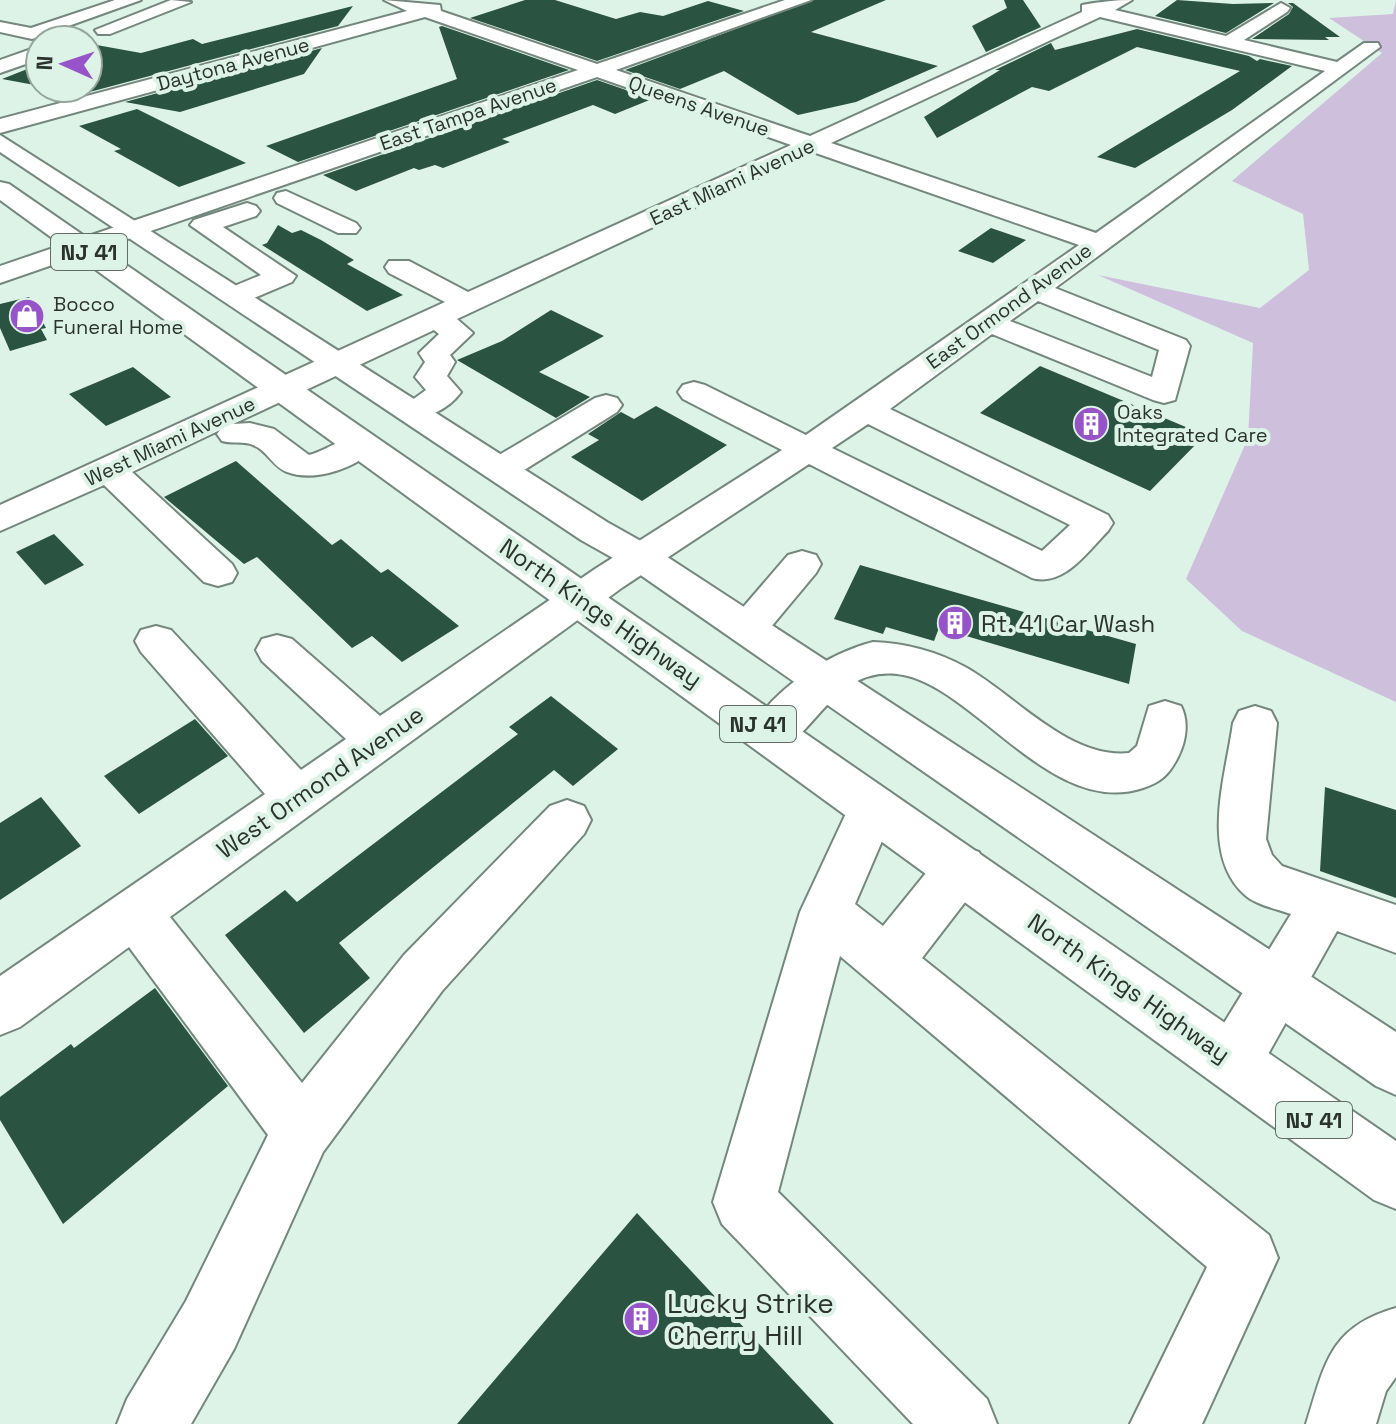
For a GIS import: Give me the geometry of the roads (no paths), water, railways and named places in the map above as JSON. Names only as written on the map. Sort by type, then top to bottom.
[{"type":"street","points":[[78,24],[132,0]]},
{"type":"street","name":"Queens Avenue","points":[[393,0],[1096,242]]},
{"type":"street","name":"Daytona Avenue","points":[[0,126],[466,0]]},
{"type":"street","name":"East Tampa Avenue","points":[[0,275],[802,0]]},
{"type":"street","name":"East Miami Avenue","points":[[340,362],[1123,0]]},
{"type":"street","points":[[104,30],[182,2]]},
{"type":"street","points":[[1063,3],[1341,69]]},
{"type":"street","points":[[1229,42],[1281,8]]},
{"type":"street","points":[[0,27],[24,38]]},
{"type":"street","points":[[0,53],[24,44]]},
{"type":"street","name":"East Ormond Avenue","points":[[642,558],[866,410],[1371,47]]},
{"type":"street","points":[[0,67],[24,51]]},
{"type":"street","name":"NJ 41","points":[[0,142],[642,558],[1396,1066]]},
{"type":"street","points":[[262,185],[347,228]]},
{"type":"street","name":"North Kings Highway","points":[[1,190],[1396,1178]]},
{"type":"street","points":[[237,295],[282,276],[203,225],[286,198]]},
{"type":"street","points":[[399,267],[468,303]]},
{"type":"street","points":[[987,322],[1164,393],[1175,346],[1033,289]]},
{"type":"street","points":[[413,411],[445,392],[431,377],[440,362],[434,353],[458,333],[435,318]]},
{"type":"street","name":"West Miami Avenue","points":[[0,519],[118,479],[161,479],[229,442],[224,427],[283,389],[340,362]]},
{"type":"street","points":[[694,392],[1046,569],[1095,523],[866,410]]},
{"type":"street","points":[[501,469],[606,405]]},
{"type":"street","points":[[224,427],[255,431],[267,436],[297,465],[307,467],[319,465],[361,444]]},
{"type":"street","points":[[118,479],[218,573]]},
{"type":"street","name":"West Ormond Avenue","points":[[0,1008],[642,558]]},
{"type":"street","points":[[747,629],[802,564]]},
{"type":"street","points":[[156,641],[297,798]]},
{"type":"street","points":[[277,650],[378,741]]},
{"type":"street","points":[[771,733],[826,682],[852,665],[873,658],[906,660],[960,685],[1069,760],[1130,774],[1149,766],[1160,750],[1165,718]]},
{"type":"street","points":[[1255,723],[1242,839],[1244,854],[1265,882],[1396,929]]},
{"type":"street","points":[[873,806],[826,912],[744,1202],[962,1424]]},
{"type":"street","points":[[152,1424],[210,1325],[302,1131],[423,973],[567,820]]},
{"type":"street","points":[[887,962],[961,868]]},
{"type":"street","points":[[1233,1061],[1325,904]]},
{"type":"street","points":[[826,912],[1246,1258],[1165,1424]]},
{"type":"street","points":[[135,913],[302,1131]]},
{"type":"street","points":[[1341,1424],[1360,1367],[1372,1351],[1396,1342]]},
{"type":"place","name":"Bocco Funeral Home","points":[[27,316]]},
{"type":"place","name":"Oaks Integrated Care","points":[[1091,424]]},
{"type":"place","name":"Rt. 41 Car Wash","points":[[955,623]]},
{"type":"place","name":"Lucky Strike Cherry Hill","points":[[641,1319]]}]
